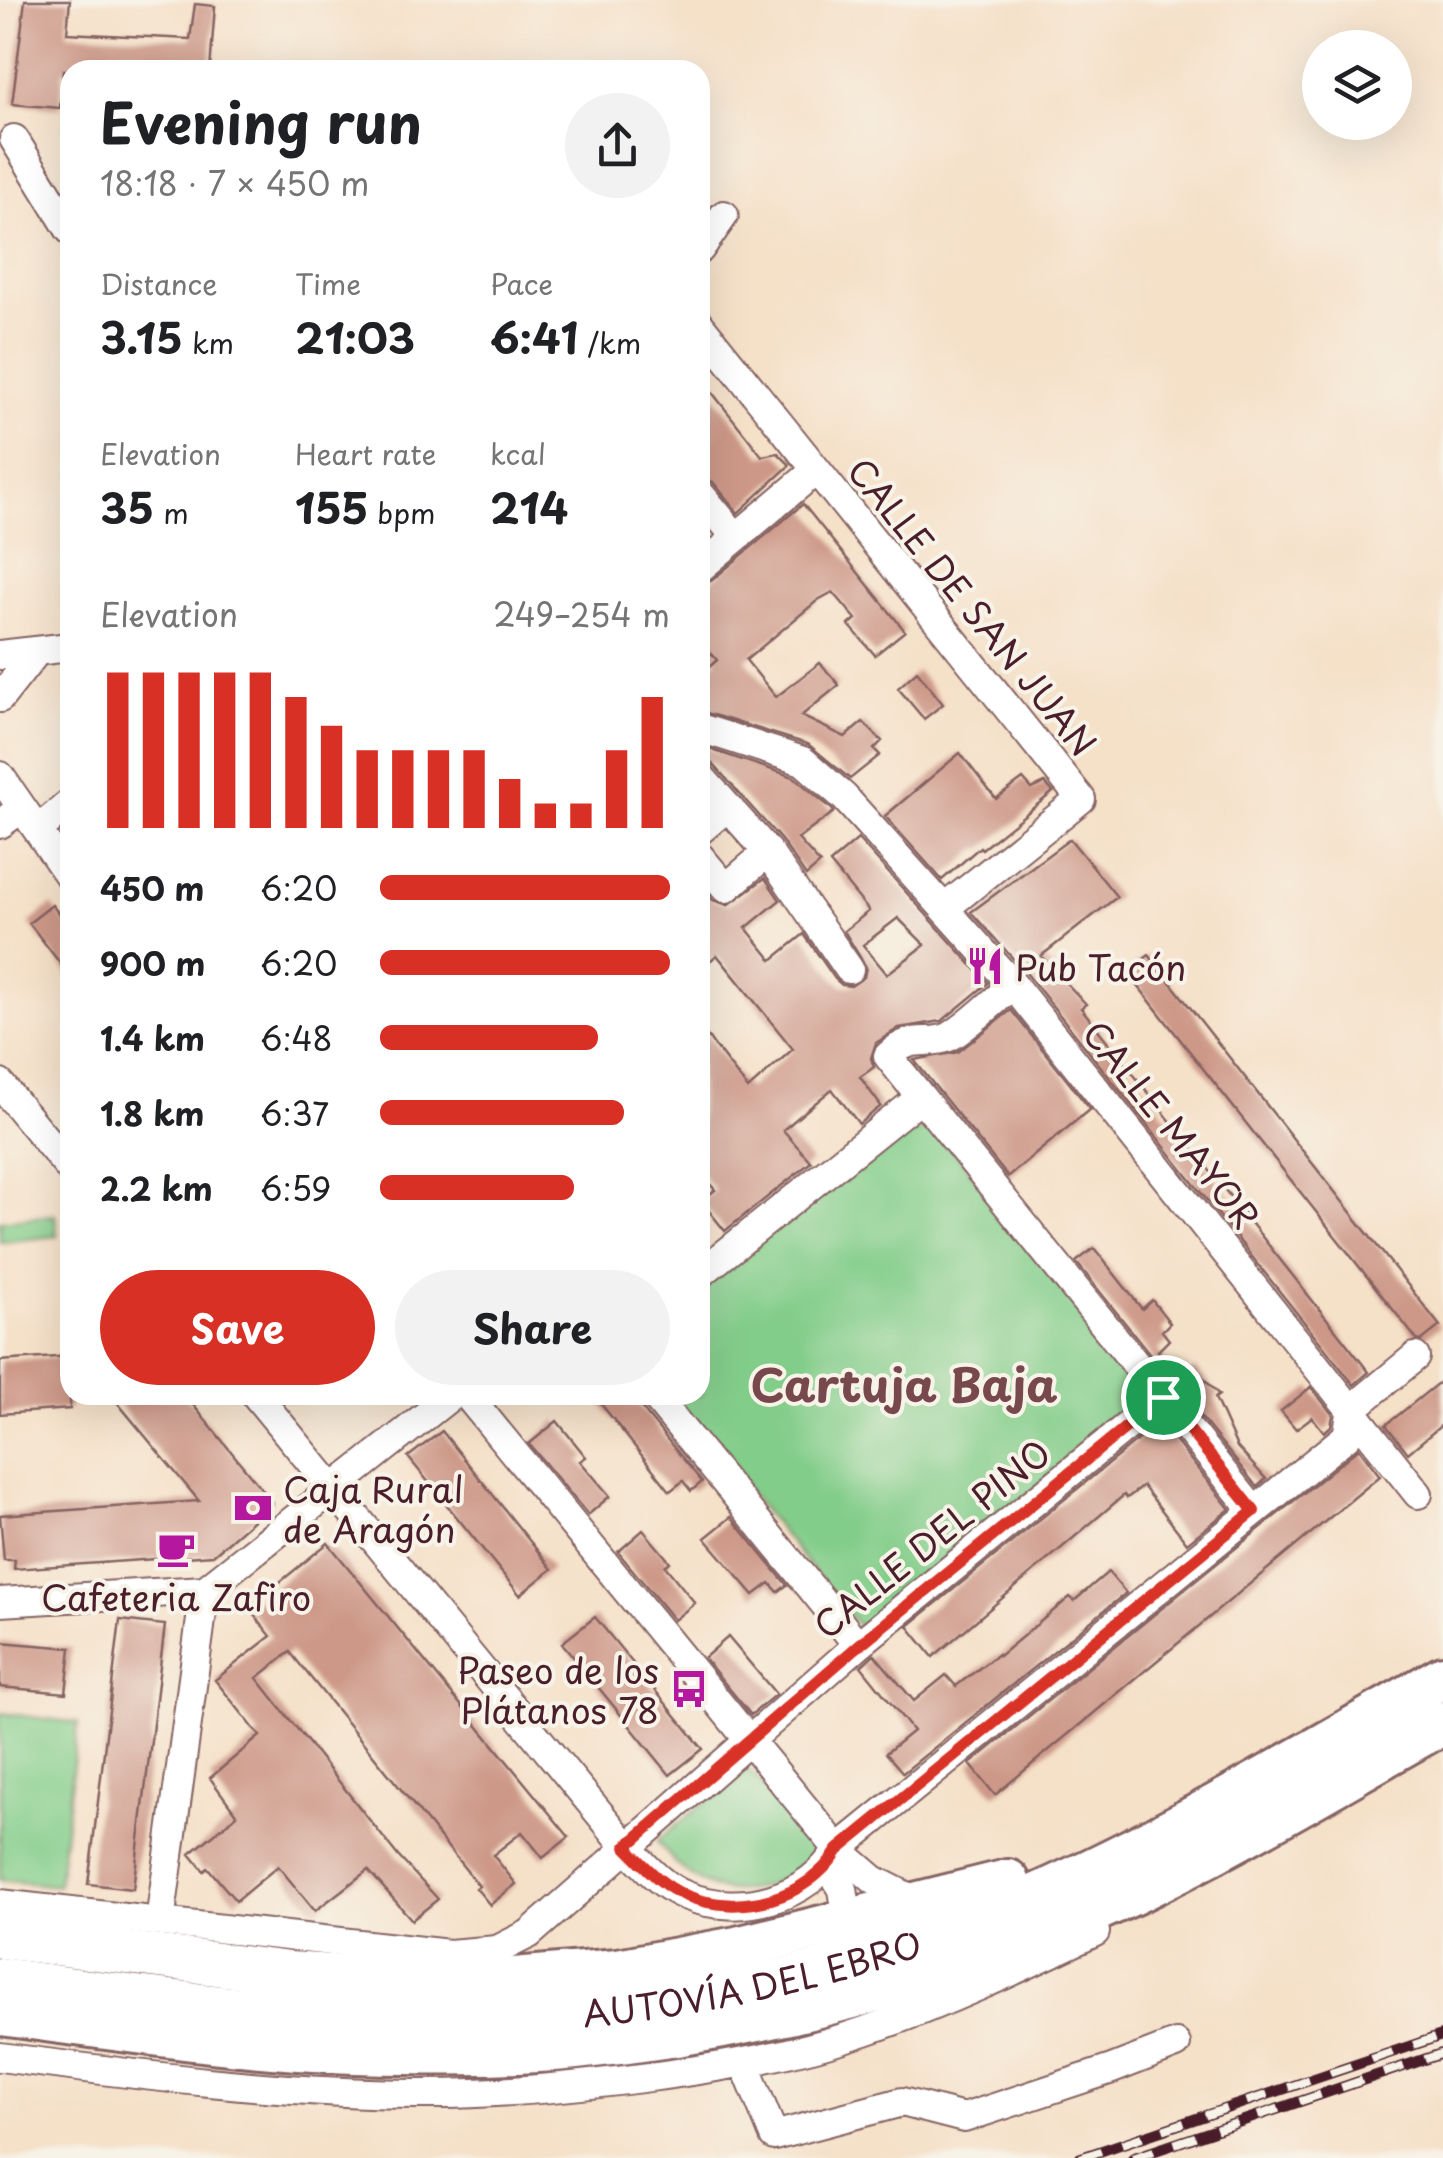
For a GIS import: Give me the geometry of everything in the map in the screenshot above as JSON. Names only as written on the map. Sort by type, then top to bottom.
[{"type":"highway","name":"AUTOVÍA DEL EBRO","points":[[0,1978],[205,2005],[406,2020],[504,2019],[604,2011],[682,1999],[839,1966],[1013,1906],[1106,1861],[1443,1677]]},
{"type":"highway","name":"AUTOVÍA DEL EBRO","points":[[0,2014],[247,2045],[354,2052],[574,2048],[735,2024],[923,1978],[1090,1912],[1242,1836],[1443,1723]]},
{"type":"highway","points":[[0,1937],[387,1980],[503,1980],[618,1970],[737,1948],[980,1890],[1030,1873],[1168,1811],[1290,1763]]},
{"type":"street","points":[[14,139],[60,214]]},
{"type":"street","points":[[710,235],[724,215]]},
{"type":"street","name":"CALLE DE SAN JUAN","points":[[710,338],[1080,799],[946,907]]},
{"type":"street","points":[[710,559],[815,471]]},
{"type":"street","points":[[710,506],[736,537]]},
{"type":"street","points":[[0,655],[60,649]]},
{"type":"street","points":[[5,689],[37,651]]},
{"type":"street","name":"CALLE MAYOR","points":[[710,731],[803,761],[844,797],[1013,985],[1418,1494]]},
{"type":"street","points":[[0,776],[20,821],[60,865]]},
{"type":"street","points":[[710,788],[768,852],[849,969]]},
{"type":"street","points":[[20,821],[60,807]]},
{"type":"street","points":[[710,822],[727,808]]},
{"type":"street","points":[[710,869],[726,888],[768,852]]},
{"type":"street","points":[[1013,985],[948,1038],[900,1045],[888,1056],[1254,1511]]},
{"type":"street","points":[[0,1084],[60,1158]]},
{"type":"street","points":[[710,1263],[920,1098]]},
{"type":"street","points":[[264,1405],[626,1847],[686,1896],[720,1904],[758,1903],[780,1897],[833,1857],[1347,1436],[1352,1409],[1416,1357]]},
{"type":"street","name":"CALLE DEL PINO","points":[[0,1904],[449,1954],[497,1950],[529,1934],[858,1646],[1163,1397]]},
{"type":"street","points":[[0,1602],[205,1590],[439,1405]]},
{"type":"street","points":[[475,1405],[750,1740],[833,1857],[848,1921]]},
{"type":"street","points":[[662,1405],[858,1646]]},
{"type":"street","points":[[160,1922],[205,1590]]},
{"type":"street","points":[[0,2057],[193,2082],[418,2094],[611,2082],[744,2063],[863,2032],[1023,1967],[1198,1881],[1354,1795],[1443,1738]]},
{"type":"street","points":[[833,1857],[922,1904]]},
{"type":"street","points":[[744,2063],[774,2136],[902,2102],[964,2118],[1112,2070],[1176,2044]]},
{"type":"green space","points":[[908,1120],[917,1133],[931,1121],[1137,1381],[1119,1393],[1133,1409],[864,1633],[677,1405],[710,1405],[710,1278]]},
{"type":"green space","points":[[55,1215],[57,1236],[0,1242],[0,1221]]},
{"type":"green space","points":[[0,1713],[78,1723],[58,1886],[0,1880]]},
{"type":"green space","points":[[748,1768],[816,1848],[804,1865],[781,1881],[755,1889],[723,1890],[694,1878],[657,1841]]},
{"type":"building","points":[[25,0],[70,0],[67,33],[190,39],[195,4],[215,6],[211,60],[60,60],[60,108],[12,104]]},
{"type":"building","points":[[710,390],[762,456],[778,453],[790,465],[738,513],[713,482]]},
{"type":"building","points":[[803,504],[905,631],[875,655],[849,625],[856,619],[833,592],[746,660],[776,697],[820,663],[839,685],[801,716],[845,737],[863,722],[882,741],[874,749],[880,755],[850,779],[808,744],[710,714],[710,666],[717,660],[710,652],[711,581]]},
{"type":"building","points":[[917,671],[943,704],[924,719],[898,688]]},
{"type":"building","points":[[710,749],[794,777],[832,809],[834,812],[798,839],[820,864],[806,876],[781,840],[713,764]]},
{"type":"building","points":[[960,753],[996,799],[1023,779],[1032,789],[1045,783],[1053,792],[942,880],[885,816]]},
{"type":"building","points":[[858,839],[988,983],[942,1021],[899,1028],[876,1043],[871,1058],[874,1067],[860,1077],[881,1106],[859,1124],[832,1089],[783,1130],[811,1162],[725,1231],[710,1212],[710,1194],[715,1190],[710,1184],[710,1040],[748,1089],[793,1049],[717,955],[710,961],[710,896],[728,905],[765,878],[780,900],[746,928],[772,960],[804,934],[835,979],[851,986],[864,977],[866,967],[844,931],[869,911],[830,863]],"holes":[[[898,918],[925,945],[887,974],[863,945]]]},
{"type":"building","points":[[1070,839],[1117,897],[1041,956],[1086,1004],[1081,1008],[1369,1372],[1354,1385],[1027,974],[971,912]]},
{"type":"building","points":[[52,905],[60,915],[60,963],[29,923]]},
{"type":"building","points":[[1149,955],[1440,1326],[1421,1341],[1127,972]]},
{"type":"building","points":[[1011,1010],[1090,1109],[1008,1177],[914,1060],[958,1052]]},
{"type":"building","points":[[1094,1248],[1142,1309],[1152,1300],[1170,1323],[1162,1331],[1169,1340],[1158,1351],[1180,1381],[1195,1369],[1219,1395],[1215,1398],[1237,1447],[1266,1479],[1257,1487],[1076,1262]]},
{"type":"building","points":[[60,1357],[60,1405],[70,1405],[70,1409],[0,1414],[0,1361]]},
{"type":"building","points":[[1443,1379],[1443,1424],[1408,1453],[1386,1425]]},
{"type":"building","points":[[1311,1387],[1333,1415],[1331,1426],[1324,1432],[1312,1417],[1296,1429],[1281,1411]]},
{"type":"building","points":[[119,1405],[193,1405],[273,1503],[213,1555],[14,1569],[15,1560],[4,1560],[0,1515],[199,1501]]},
{"type":"building","points":[[602,1405],[640,1405],[702,1482],[691,1491],[683,1481],[670,1491]]},
{"type":"building","points":[[557,1421],[586,1457],[580,1461],[610,1496],[588,1515],[529,1444]]},
{"type":"building","points":[[1160,1422],[1230,1509],[1187,1543],[1143,1486],[1127,1498],[1124,1495],[933,1657],[908,1626]]},
{"type":"building","points":[[442,1431],[552,1569],[520,1595],[408,1457]]},
{"type":"building","points":[[1359,1448],[1380,1476],[995,1795],[970,1764]]},
{"type":"building","points":[[731,1517],[787,1585],[778,1592],[770,1583],[754,1595],[705,1538]]},
{"type":"building","points":[[643,1530],[670,1562],[665,1566],[695,1603],[674,1620],[618,1552]]},
{"type":"building","points":[[328,1543],[569,1837],[543,1858],[522,1832],[493,1855],[516,1884],[490,1905],[476,1888],[479,1886],[290,1652],[257,1678],[398,1856],[438,1899],[412,1920],[368,1870],[315,1911],[278,1866],[236,1901],[208,1868],[204,1871],[190,1854],[237,1815],[210,1778],[260,1736],[215,1680],[271,1636],[248,1608]]},
{"type":"building","points":[[1108,1572],[1126,1593],[903,1773],[886,1753],[913,1731],[861,1666],[874,1654],[914,1701],[946,1675],[956,1686]]},
{"type":"building","points":[[595,1617],[703,1749],[670,1775],[562,1643]]},
{"type":"building","points":[[120,1620],[165,1625],[133,1889],[88,1884]]},
{"type":"building","points":[[728,1637],[776,1694],[751,1715],[704,1658]]},
{"type":"building","points":[[0,1642],[71,1648],[66,1693],[0,1687]]},
{"type":"railway","points":[[1080,2158],[1443,2035]]},
{"type":"railway","points":[[1133,2158],[1443,2053]]},
{"type":"place","name":"Pub Tacón","points":[[985,966]]},
{"type":"place","name":"Caja Rural de Aragón","points":[[253,1508]]},
{"type":"place","name":"Cafeteria Zafiro","points":[[176,1549]]},
{"type":"place","name":"Paseo de los Plátanos 78","points":[[689,1689]]},
{"type":"district","name":"Cartuja Baja","points":[[904,1383]]},
{"type":"route","points":[[1163,1397],[1254,1511],[838,1850],[828,1865],[798,1888],[758,1903],[702,1901],[657,1878],[626,1847],[858,1646],[1163,1397]]}]
